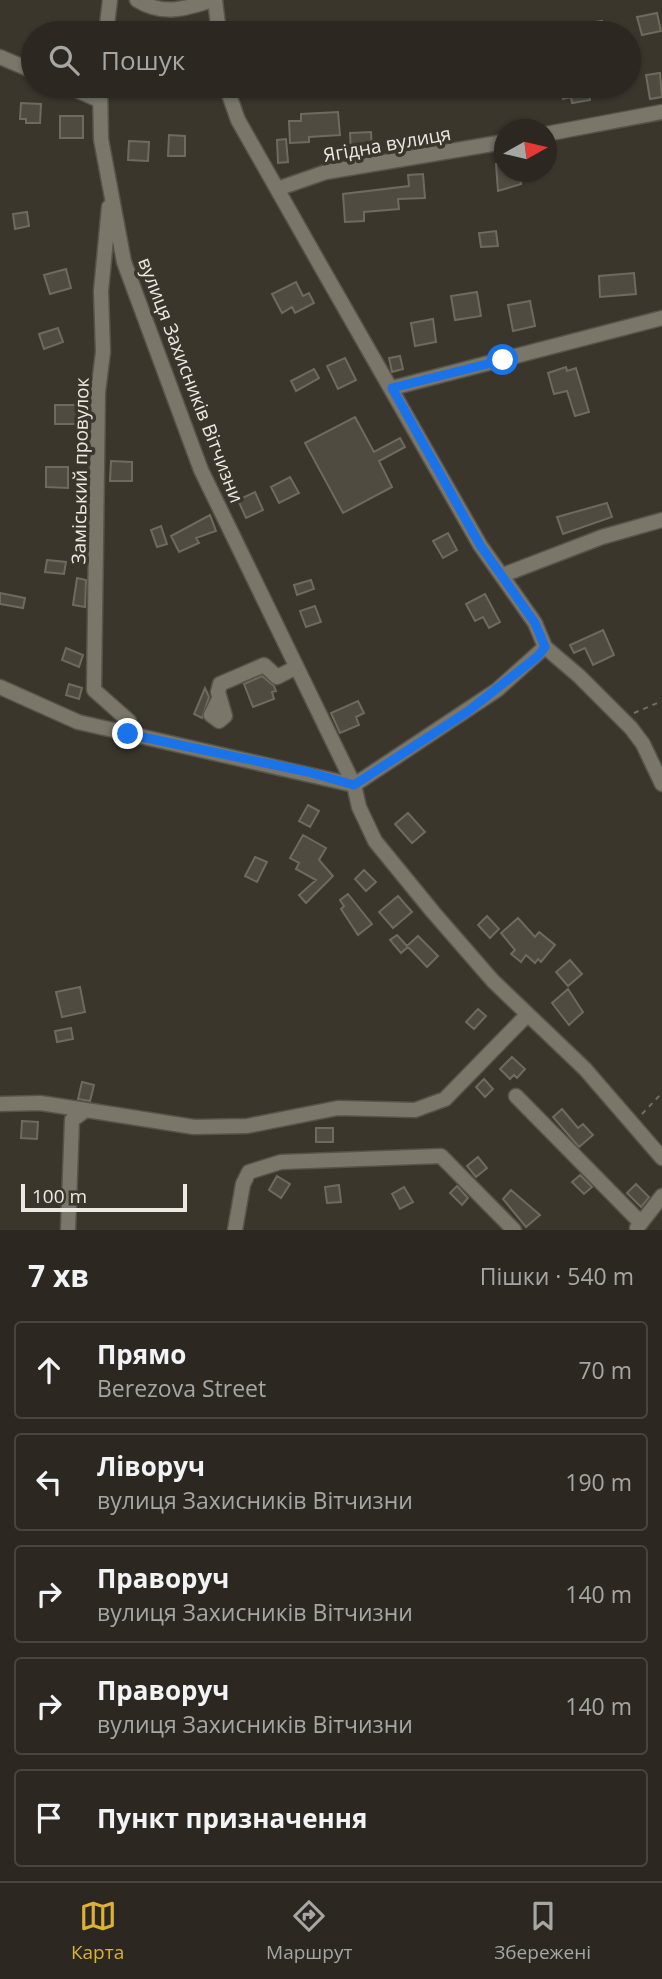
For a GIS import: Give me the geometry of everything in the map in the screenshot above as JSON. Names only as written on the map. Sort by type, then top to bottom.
[{"type":"street","points":[[137,0],[160,10],[174,11],[214,0],[217,21]]},
{"type":"street","points":[[108,21],[111,1]]},
{"type":"street","points":[[0,57],[21,66]]},
{"type":"street","name":"вулиця Захисників Вітчизни","points":[[100,98],[110,193],[124,262],[201,470],[354,785],[359,807],[375,841],[493,981],[526,1016],[585,1069],[662,1158]]},
{"type":"street","points":[[230,98],[237,120],[480,545],[535,623],[545,647],[579,676],[643,744],[662,784]]},
{"type":"street","points":[[557,132],[662,113]]},
{"type":"street","name":"Ягідна вулиця","points":[[277,189],[326,172],[494,144]]},
{"type":"street","name":"Заміський провулок","points":[[110,193],[101,291],[103,352],[98,392],[94,690],[130,721],[128,734]]},
{"type":"street","points":[[392,388],[662,318]]},
{"type":"street","points":[[503,575],[602,537],[662,520]]},
{"type":"street","points":[[0,687],[78,722],[308,772],[354,785],[497,690],[545,647]]},
{"type":"street","points":[[219,699],[220,684],[264,665],[277,677],[295,668]]},
{"type":"street","points":[[0,1104],[40,1103],[194,1127],[247,1126],[338,1108],[415,1110],[445,1099],[526,1016]]},
{"type":"street","points":[[516,1096],[638,1226],[662,1196]]},
{"type":"street","points":[[68,1230],[72,1121],[86,1110]]},
{"type":"street","points":[[235,1230],[243,1184],[250,1172],[281,1162],[441,1156],[514,1230]]},
{"type":"path","points":[[621,719],[662,701]]},
{"type":"path","points":[[633,1122],[662,1093]]},
{"type":"building","points":[[657,13],[661,31],[642,35],[641,21],[637,17]]},
{"type":"building","points":[[660,73],[662,97],[650,99],[646,75]]},
{"type":"building","points":[[571,98],[590,98],[590,100],[572,103]]},
{"type":"building","points":[[21,103],[41,104],[40,123],[26,123],[26,119],[20,119]]},
{"type":"building","points":[[338,112],[340,135],[309,137],[309,142],[290,143],[289,121],[301,121],[301,114]]},
{"type":"building","points":[[60,116],[83,116],[83,138],[60,138]]},
{"type":"building","points":[[371,132],[372,151],[351,153],[350,133]]},
{"type":"building","points":[[169,135],[185,136],[185,156],[168,156]]},
{"type":"building","points":[[286,139],[288,162],[278,163],[277,140]]},
{"type":"building","points":[[129,141],[149,142],[148,161],[128,160]]},
{"type":"building","points":[[423,174],[425,198],[398,199],[399,209],[364,212],[364,221],[345,222],[343,194],[409,186],[408,175]]},
{"type":"building","points":[[497,182],[521,182],[521,184],[498,191]]},
{"type":"building","points":[[27,212],[29,226],[15,229],[13,214]]},
{"type":"building","points":[[496,231],[498,246],[481,247],[479,233]]},
{"type":"building","points":[[66,269],[71,288],[50,294],[44,275]]},
{"type":"building","points":[[634,273],[636,294],[600,297],[599,276]]},
{"type":"building","points":[[296,282],[303,296],[309,293],[314,303],[295,313],[292,307],[282,313],[272,294]]},
{"type":"building","points":[[477,292],[481,316],[455,320],[451,296]]},
{"type":"building","points":[[530,301],[535,326],[513,331],[508,305]]},
{"type":"building","points":[[433,319],[436,342],[415,346],[411,323]]},
{"type":"building","points":[[58,328],[63,342],[44,349],[39,334]]},
{"type":"building","points":[[400,356],[403,369],[392,372],[389,358]]},
{"type":"building","points":[[345,358],[356,380],[338,389],[327,366]]},
{"type":"building","points":[[566,367],[567,371],[576,368],[589,412],[575,416],[567,391],[554,394],[548,373]]},
{"type":"building","points":[[314,369],[319,378],[296,391],[291,381]]},
{"type":"building","points":[[55,405],[77,405],[77,424],[55,424]]},
{"type":"building","points":[[355,417],[374,452],[400,438],[405,447],[379,461],[392,487],[343,513],[305,443]]},
{"type":"building","points":[[111,461],[132,462],[132,481],[110,481]]},
{"type":"building","points":[[46,467],[68,467],[68,488],[46,487]]},
{"type":"building","points":[[290,477],[299,493],[279,503],[271,487]]},
{"type":"building","points":[[255,492],[263,510],[246,518],[238,500]]},
{"type":"building","points":[[607,503],[612,517],[563,534],[557,517]]},
{"type":"building","points":[[210,515],[216,531],[196,538],[199,543],[179,552],[171,536]]},
{"type":"building","points":[[161,526],[167,544],[157,547],[151,530]]},
{"type":"building","points":[[448,533],[457,550],[443,558],[433,541]]},
{"type":"building","points":[[47,560],[66,562],[64,574],[45,572]]},
{"type":"building","points":[[77,578],[86,580],[85,607],[73,605]]},
{"type":"building","points":[[311,580],[314,589],[297,595],[294,585]]},
{"type":"building","points":[[0,593],[25,598],[23,608],[0,604]]},
{"type":"building","points":[[485,594],[500,622],[489,628],[483,617],[475,621],[466,604]]},
{"type":"building","points":[[315,606],[321,622],[306,627],[300,611]]},
{"type":"building","points":[[603,630],[614,655],[593,665],[585,648],[574,653],[570,645]]},
{"type":"building","points":[[66,648],[83,655],[79,667],[62,660]]},
{"type":"building","points":[[262,676],[274,686],[274,699],[253,707],[244,684]]},
{"type":"building","points":[[69,684],[82,688],[79,699],[66,695]]},
{"type":"building","points":[[205,688],[209,697],[202,718],[194,714]]},
{"type":"building","points":[[358,701],[364,713],[356,717],[359,725],[340,733],[331,713]]},
{"type":"building","points":[[308,805],[319,811],[310,827],[299,821]]},
{"type":"building","points":[[408,813],[425,832],[412,843],[395,824]]},
{"type":"building","points":[[303,835],[326,848],[319,860],[333,876],[306,903],[299,895],[316,880],[296,869],[299,863],[290,858]]},
{"type":"building","points":[[255,857],[267,862],[257,882],[245,876]]},
{"type":"building","points":[[364,870],[376,882],[366,891],[355,879]]},
{"type":"building","points":[[348,894],[372,924],[358,935],[341,909],[344,906],[340,900]]},
{"type":"building","points":[[398,896],[412,912],[393,928],[379,912]]},
{"type":"building","points":[[487,916],[499,929],[490,938],[478,925]]},
{"type":"building","points":[[518,918],[535,937],[539,932],[555,945],[541,962],[538,959],[535,963],[526,955],[521,962],[511,954],[515,950],[501,933]]},
{"type":"building","points":[[397,935],[407,946],[418,936],[438,956],[427,967],[408,947],[401,953],[390,940]]},
{"type":"building","points":[[570,960],[582,974],[568,986],[556,972]]},
{"type":"building","points":[[80,987],[85,1012],[62,1017],[56,992]]},
{"type":"building","points":[[568,989],[583,1012],[569,1025],[552,1003]]},
{"type":"building","points":[[478,1009],[486,1016],[474,1029],[466,1022]]},
{"type":"building","points":[[71,1028],[73,1039],[57,1042],[55,1031]]},
{"type":"building","points":[[512,1057],[525,1069],[517,1078],[514,1075],[510,1079],[500,1069]]},
{"type":"building","points":[[484,1079],[493,1089],[485,1097],[476,1087]]},
{"type":"building","points":[[82,1082],[94,1085],[90,1101],[78,1099]]},
{"type":"building","points":[[562,1109],[578,1128],[583,1124],[593,1135],[579,1147],[553,1117]]},
{"type":"building","points":[[22,1121],[38,1122],[37,1139],[21,1138]]},
{"type":"building","points":[[316,1128],[333,1128],[333,1142],[316,1142]]},
{"type":"building","points":[[478,1157],[487,1168],[476,1177],[467,1166]]},
{"type":"building","points":[[580,1175],[592,1187],[584,1194],[572,1182]]},
{"type":"building","points":[[277,1176],[290,1184],[281,1198],[269,1190]]},
{"type":"building","points":[[636,1184],[649,1197],[641,1207],[627,1193]]},
{"type":"building","points":[[339,1185],[341,1202],[327,1203],[325,1187]]},
{"type":"building","points":[[457,1186],[468,1198],[462,1205],[450,1193]]},
{"type":"building","points":[[404,1187],[413,1202],[400,1209],[392,1194]]},
{"type":"building","points":[[511,1190],[540,1215],[526,1227],[503,1199]]},
{"type":"route","points":[[128,734],[308,772],[354,785],[467,712],[538,656],[545,647],[535,623],[480,545],[392,388],[503,360]]}]
